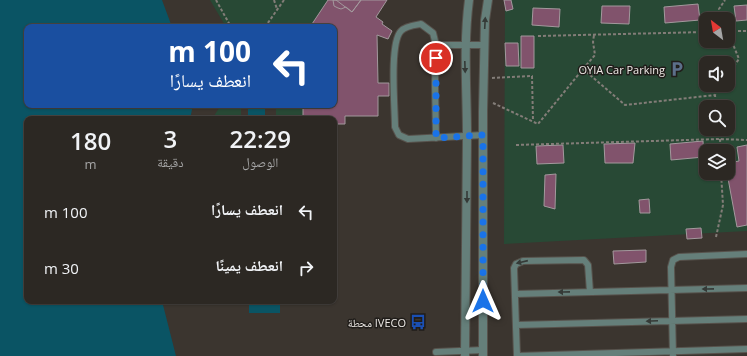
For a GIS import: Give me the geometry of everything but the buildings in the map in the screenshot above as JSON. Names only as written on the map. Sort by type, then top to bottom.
[{"type":"street","points":[[465,353],[467,136],[465,46],[469,0]]},
{"type":"street","points":[[483,353],[483,79],[488,0]]},
{"type":"lane","points":[[436,138],[436,45],[433,33],[421,24],[413,25],[401,31],[395,42],[393,55],[395,127],[399,136],[408,139],[436,138],[483,135]]},
{"type":"lane","points":[[436,45],[484,45]]},
{"type":"lane","points":[[673,354],[671,263],[676,258],[747,254]]},
{"type":"lane","points":[[590,292],[588,265],[580,259],[518,262],[514,268],[517,356],[673,354],[747,349]]},
{"type":"lane","points":[[515,294],[747,288]]},
{"type":"lane","points":[[516,325],[747,319]]},
{"type":"lane","points":[[436,352],[483,353]]},
{"type":"path","points":[[274,0],[278,9]]},
{"type":"path","points":[[267,24],[284,0]]},
{"type":"path","points":[[720,12],[719,9],[725,0]]},
{"type":"path","points":[[217,1],[230,24]]},
{"type":"path","points":[[735,31],[747,31]]},
{"type":"path","points":[[538,36],[699,32]]},
{"type":"path","points":[[483,98],[538,124],[595,55],[593,42],[594,35]]},
{"type":"path","points":[[735,48],[739,59],[735,64]]},
{"type":"path","points":[[583,69],[625,105],[715,95]]},
{"type":"path","points":[[483,79],[532,76],[533,121]]},
{"type":"path","points":[[715,100],[716,92]]},
{"type":"path","points":[[720,136],[720,144]]},
{"type":"path","points":[[516,146],[720,139],[747,140]]},
{"type":"path","points":[[716,237],[723,205],[721,180]]},
{"type":"green space","points":[[210,0],[328,0],[312,24],[224,24]]},
{"type":"green space","points":[[505,0],[747,0],[747,231],[504,244]]},
{"type":"green space","points":[[219,108],[241,108],[241,116],[214,116]]},
{"type":"green space","points":[[276,108],[303,108],[303,116],[276,116]]},
{"type":"water","points":[[0,0],[162,0],[171,24],[24,24],[24,108],[192,108],[191,116],[24,116],[24,304],[163,304],[176,356],[0,356]]},
{"type":"water","points":[[248,108],[265,108],[265,116],[248,116]]},
{"type":"water","points":[[249,304],[280,304],[280,313],[249,313]]},
{"type":"place","name":"OYIA Car Parking","points":[[677,69]]},
{"type":"place","name":"محطة IVECO","points":[[418,322]]},
{"type":"route","points":[[436,58],[436,138],[483,135],[483,301]]}]
